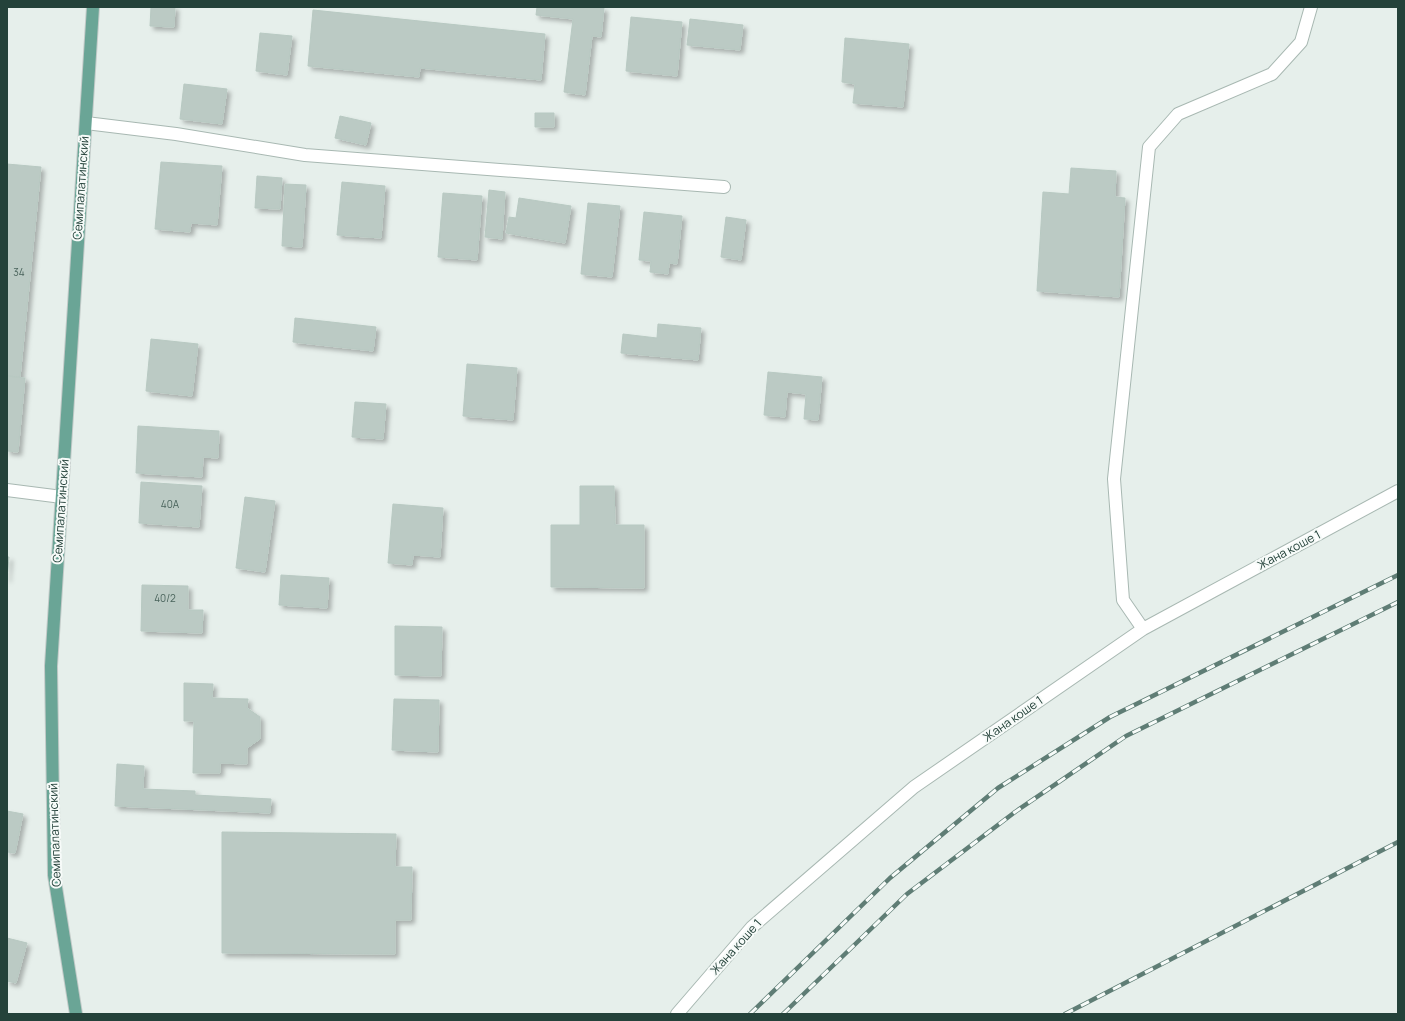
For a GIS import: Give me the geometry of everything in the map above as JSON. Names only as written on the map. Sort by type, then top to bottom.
[{"type":"main road","name":"Семипалатинский","points":[[76,1014],[54,875],[51,666],[86,123],[92,7]]},
{"type":"street","points":[[1143,629],[1123,600],[1114,479],[1149,147],[1178,114],[1272,74],[1301,42],[1311,7]]},
{"type":"street","points":[[86,123],[176,134],[305,155],[724,187]]},
{"type":"street","points":[[7,490],[62,497]]},
{"type":"street","name":"Жана коше 1","points":[[677,1014],[752,926],[914,787],[1143,629],[1398,491]]},
{"type":"building","points":[[151,7],[175,7],[174,27],[150,26]]},
{"type":"building","points":[[537,7],[604,8],[601,37],[592,36],[585,95],[564,92],[573,19],[536,15]]},
{"type":"building","points":[[313,10],[545,34],[541,80],[420,68],[419,77],[308,66]]},
{"type":"building","points":[[631,17],[682,22],[677,76],[626,71]]},
{"type":"building","points":[[690,19],[743,25],[740,50],[687,45]]},
{"type":"building","points":[[260,33],[292,36],[287,75],[256,71]]},
{"type":"building","points":[[845,38],[909,44],[903,107],[853,103],[855,84],[842,82]]},
{"type":"building","points":[[184,84],[227,89],[222,124],[180,119]]},
{"type":"building","points":[[535,113],[554,113],[554,127],[535,127]]},
{"type":"building","points":[[340,116],[371,123],[366,145],[335,138]]},
{"type":"building","points":[[161,162],[222,166],[217,225],[191,223],[190,232],[155,229]]},
{"type":"building","points":[[7,164],[41,167],[20,377],[7,376]]},
{"type":"building","points":[[1071,168],[1116,171],[1115,197],[1125,198],[1119,297],[1037,291],[1043,192],[1069,194]]},
{"type":"building","points":[[257,176],[282,178],[280,209],[255,208]]},
{"type":"building","points":[[342,182],[385,186],[381,238],[337,235]]},
{"type":"building","points":[[285,184],[306,185],[302,247],[282,246]]},
{"type":"building","points":[[489,190],[505,192],[502,239],[485,237]]},
{"type":"building","points":[[443,193],[482,196],[477,260],[438,257]]},
{"type":"building","points":[[519,198],[571,206],[565,243],[506,233],[509,217],[516,218]]},
{"type":"building","points":[[588,203],[620,206],[612,277],[581,274]]},
{"type":"building","points":[[644,212],[682,216],[677,264],[669,263],[668,274],[650,272],[651,261],[639,260]]},
{"type":"building","points":[[726,217],[746,220],[741,260],[721,257]]},
{"type":"building","points":[[295,318],[376,327],[373,351],[293,342]]},
{"type":"building","points":[[658,324],[701,328],[698,360],[621,353],[623,334],[657,338]]},
{"type":"building","points":[[151,339],[198,344],[192,396],[146,391]]},
{"type":"building","points":[[467,364],[517,368],[513,420],[463,416]]},
{"type":"building","points":[[768,372],[822,377],[818,420],[804,419],[806,394],[787,392],[785,417],[764,415]]},
{"type":"building","points":[[7,376],[25,378],[18,452],[7,451]]},
{"type":"building","points":[[355,402],[386,404],[383,439],[352,437]]},
{"type":"building","points":[[138,426],[219,431],[218,458],[203,457],[202,477],[136,473]]},
{"type":"building","points":[[141,482],[202,486],[199,527],[139,523]]},
{"type":"building","points":[[580,486],[614,486],[615,525],[644,525],[644,588],[551,587],[551,525],[580,525]]},
{"type":"building","points":[[245,497],[275,501],[265,572],[236,568]]},
{"type":"building","points":[[393,504],[443,508],[440,557],[413,555],[412,565],[388,563]]},
{"type":"building","points":[[7,557],[9,557],[7,579]]},
{"type":"building","points":[[281,575],[329,578],[327,608],[279,605]]},
{"type":"building","points":[[142,585],[188,586],[188,610],[203,610],[202,633],[141,631]]},
{"type":"building","points":[[395,626],[442,627],[441,676],[395,675]]},
{"type":"building","points":[[184,683],[213,684],[212,698],[248,699],[247,708],[260,717],[260,739],[247,748],[247,764],[220,763],[220,773],[193,773],[194,721],[184,721]]},
{"type":"building","points":[[394,699],[439,700],[438,752],[392,750]]},
{"type":"building","points":[[117,764],[144,766],[143,789],[195,791],[195,795],[271,799],[270,813],[115,806]]},
{"type":"building","points":[[7,811],[23,814],[15,853],[7,852]]},
{"type":"building","points":[[222,832],[396,834],[395,867],[412,867],[411,920],[395,920],[395,954],[222,953]]},
{"type":"building","points":[[7,938],[27,943],[16,983],[7,981]]},
{"type":"railway","points":[[750,1014],[890,878],[998,788],[1110,717],[1398,575]]},
{"type":"railway","points":[[783,1014],[907,894],[1015,812],[1126,736],[1398,602]]},
{"type":"railway","points":[[1065,1014],[1398,842]]}]
